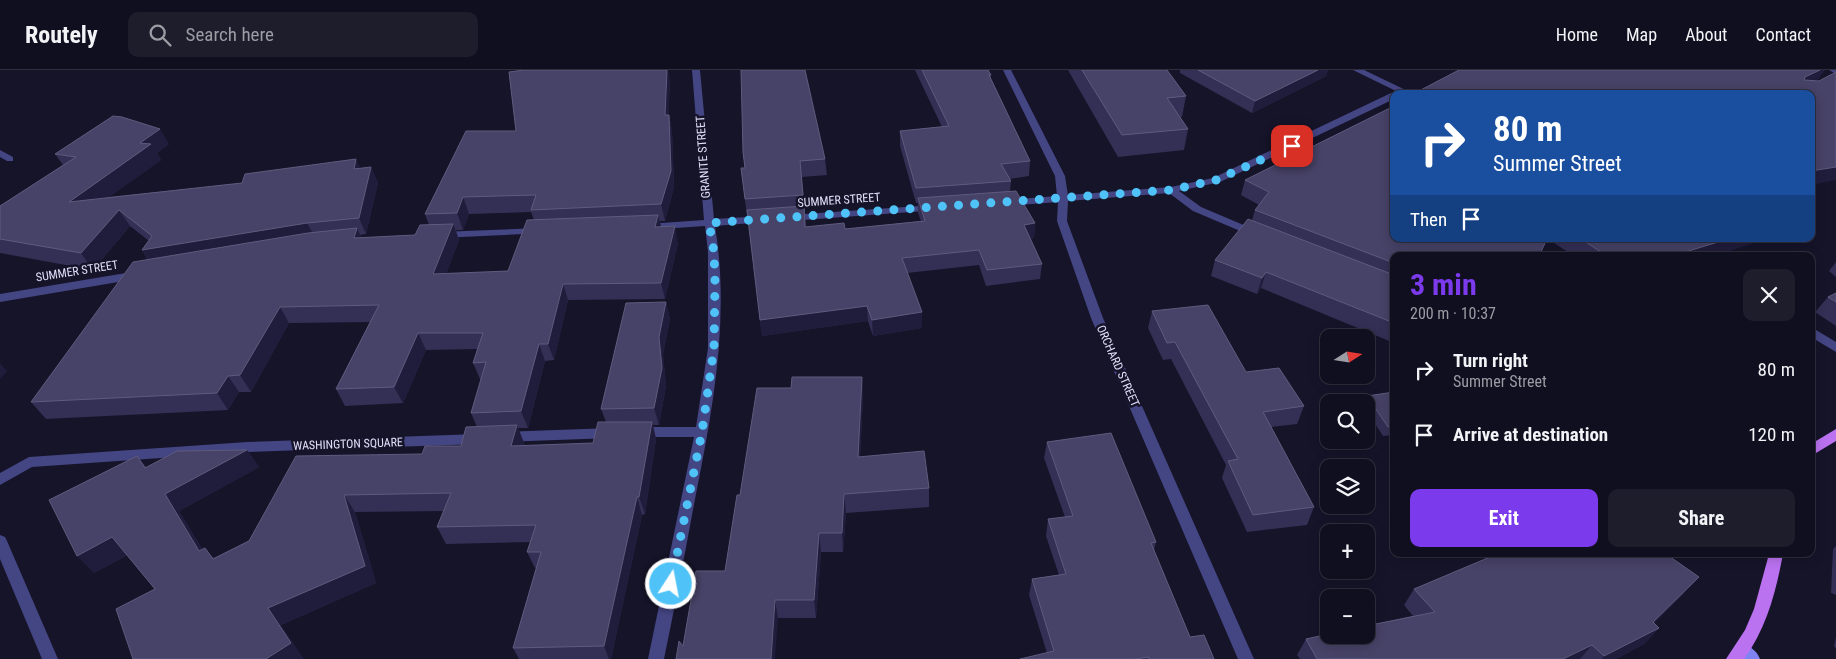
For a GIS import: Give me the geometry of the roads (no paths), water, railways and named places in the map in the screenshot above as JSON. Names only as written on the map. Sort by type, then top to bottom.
[{"type":"main road","points":[[1815,449],[1836,434]]},
{"type":"main road","points":[[1743,656],[1765,603],[1775,557]]},
{"type":"street","name":"GRANITE STREET","points":[[656,659],[702,432],[714,348],[714,252],[706,201],[696,70]]},
{"type":"street","name":"ORCHARD STREET","points":[[1007,70],[1060,176],[1063,199],[1062,221],[1097,318],[1246,659]]},
{"type":"street","points":[[1357,70],[1394,90]]},
{"type":"street","points":[[995,204],[1171,190],[1201,184],[1230,175],[1390,98]]},
{"type":"street","points":[[0,153],[10,159]]},
{"type":"street","points":[[1171,190],[1197,209],[1269,239]]},
{"type":"street","name":"SUMMER STREET","points":[[640,228],[946,207]]},
{"type":"street","points":[[426,236],[553,231]]},
{"type":"street","name":"SUMMER STREET","points":[[0,298],[147,274]]},
{"type":"street","points":[[1815,334],[1836,348]]},
{"type":"street","name":"WASHINGTON SQUARE","points":[[0,480],[29,462],[247,447],[618,432],[702,432]]},
{"type":"street","points":[[0,541],[50,659]]}]
